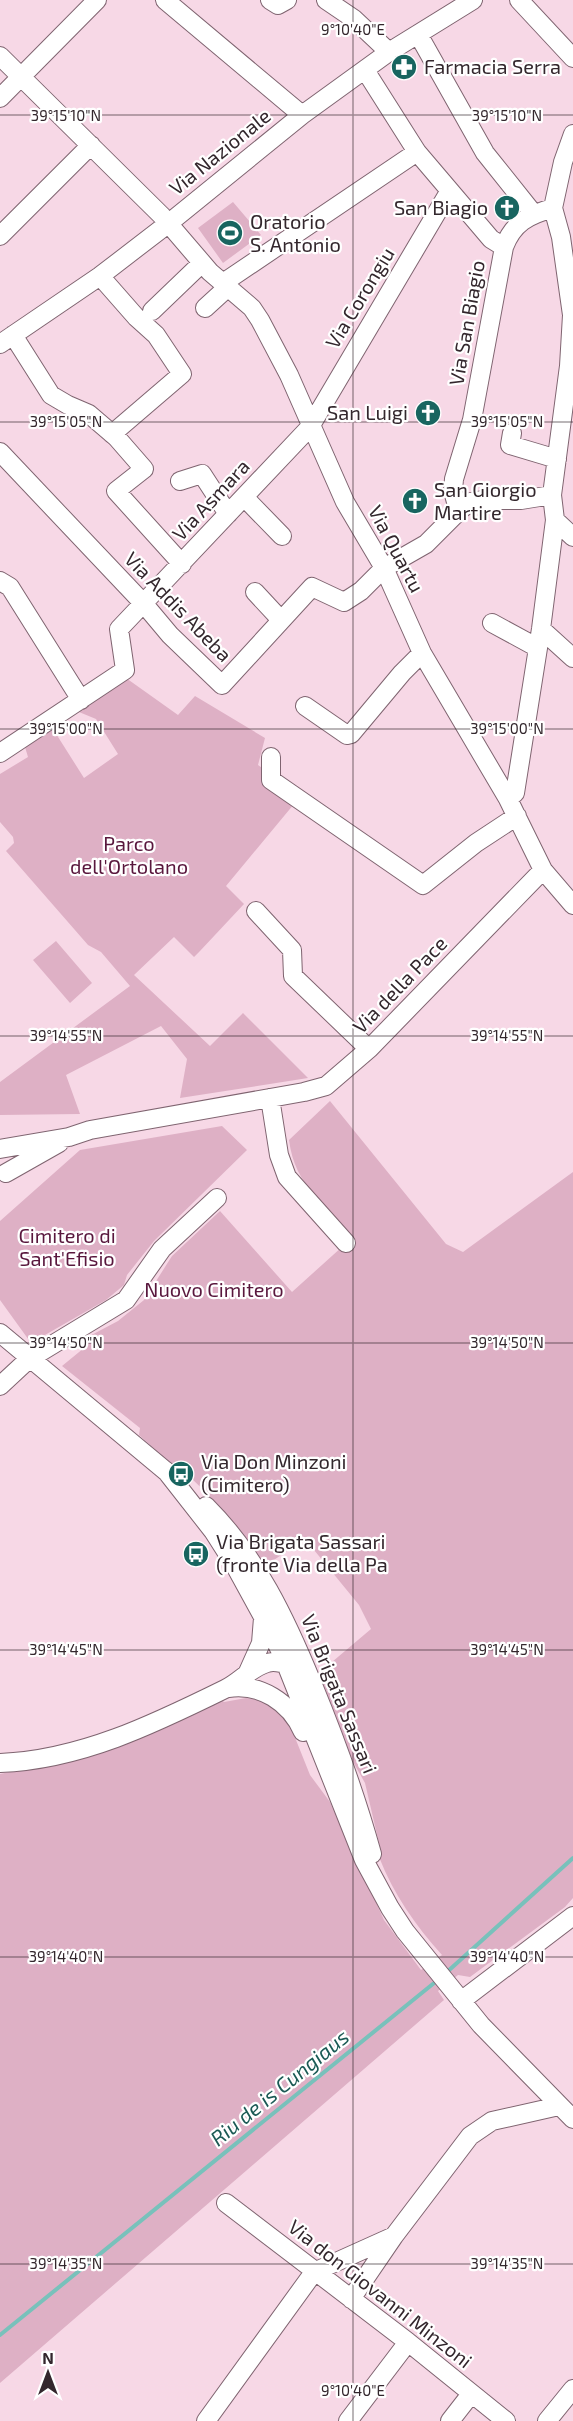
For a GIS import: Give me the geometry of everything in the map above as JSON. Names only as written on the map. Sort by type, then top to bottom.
[{"type":"street","points":[[0,98],[97,0]]},
{"type":"street","points":[[165,0],[302,115]]},
{"type":"street","points":[[270,0],[278,4],[287,0]]},
{"type":"street","points":[[326,0],[354,19],[389,52]]},
{"type":"street","points":[[519,0],[573,58]]},
{"type":"street","name":"Via Nazionale","points":[[7,340],[100,276],[302,115],[389,52],[465,2]]},
{"type":"street","points":[[418,34],[485,153],[533,213]]},
{"type":"street","name":"Via Quartu","points":[[0,56],[169,223],[202,263],[252,308],[289,375],[345,502],[384,568],[422,653],[508,799],[543,870],[573,905]]},
{"type":"street","name":"Via San Biagio","points":[[365,70],[417,152],[491,239],[504,247]]},
{"type":"street","points":[[508,799],[515,793],[541,629],[555,520],[552,495],[571,368],[573,315],[569,237],[553,208],[563,162],[573,134]]},
{"type":"street","points":[[0,236],[91,145]]},
{"type":"street","points":[[204,308],[225,285],[417,152]]},
{"type":"street","name":"Via Corongiu","points":[[310,427],[449,192]]},
{"type":"street","name":"Via San Biagio","points":[[461,509],[453,491],[454,479],[472,420],[504,247],[509,233],[533,213],[553,208]]},
{"type":"street","points":[[152,311],[202,263]]},
{"type":"street","points":[[100,276],[136,317],[156,335],[182,374],[112,434]]},
{"type":"street","points":[[7,340],[51,395],[89,414],[112,434],[144,469],[116,491],[182,564]]},
{"type":"street","name":"Via Asmara","points":[[81,700],[125,670],[119,629],[310,427]]},
{"type":"street","points":[[512,434],[510,445],[557,459]]},
{"type":"street","name":"Via Addis Abeba","points":[[0,452],[144,604],[170,635],[222,684],[312,587],[344,602],[361,591],[384,568]]},
{"type":"street","points":[[180,481],[202,474],[228,514]]},
{"type":"street","points":[[384,568],[426,544],[471,502],[521,500],[552,495]]},
{"type":"street","points":[[244,497],[282,536]]},
{"type":"street","points":[[555,520],[573,537]]},
{"type":"street","points":[[0,581],[10,587],[81,700],[0,753]]},
{"type":"street","points":[[255,592],[281,620]]},
{"type":"street","points":[[492,623],[538,648]]},
{"type":"street","points":[[541,629],[573,658]]},
{"type":"street","points":[[305,706],[347,735],[351,734],[402,673],[422,653]]},
{"type":"street","points":[[270,757],[271,780],[423,885],[476,843],[517,816]]},
{"type":"street","name":"Via della Pace","points":[[0,1151],[69,1137],[90,1130],[326,1086],[369,1049],[543,870]]},
{"type":"street","points":[[256,911],[292,950],[293,976],[369,1049]]},
{"type":"street","points":[[270,1098],[279,1155],[287,1177],[346,1243]]},
{"type":"street","name":"Via della Pace","points":[[3,1180],[69,1137]]},
{"type":"street","points":[[0,1151],[6,1164],[3,1180]]},
{"type":"street","points":[[0,1386],[29,1359],[126,1300],[162,1248],[217,1198]]},
{"type":"street","points":[[0,1333],[198,1497],[218,1528]]},
{"type":"street","name":"Via Brigata Sassari","points":[[218,1528],[258,1571],[285,1619],[339,1748],[358,1803],[382,1893]]},
{"type":"street","name":"Via Brigata Sassari","points":[[218,1528],[286,1664],[364,1860],[382,1893],[405,1931],[448,1986],[481,2025],[573,2119]]},
{"type":"street","points":[[0,1763],[54,1756],[91,1747],[132,1732],[240,1682],[280,1669],[292,1658],[276,1620],[256,1583],[258,1571]]},
{"type":"street","points":[[240,1682],[261,1642],[263,1617]]},
{"type":"street","name":"Via Brigata Sassari","points":[[286,1664],[297,1668],[326,1740],[339,1748]]},
{"type":"street","points":[[240,1682],[285,1705],[298,1720],[309,1748],[321,1754]]},
{"type":"street","points":[[461,2001],[573,1916]]},
{"type":"street","points":[[351,2299],[394,2236],[470,2136],[492,2121],[559,2106]]},
{"type":"street","name":"Via don Giovanni Minzoni","points":[[226,2204],[408,2342],[506,2421]]},
{"type":"street","points":[[206,2421],[314,2272],[394,2236]]},
{"type":"street","points":[[348,2421],[408,2342]]},
{"type":"street","points":[[547,2421],[573,2389]]},
{"type":"street","points":[[450,2421],[471,2394]]},
{"type":"green space","name":"Oratorio S. Antonio","points":[[233,202],[261,235],[223,263],[198,228]]},
{"type":"green space","name":"Parco dell'Ortolano","points":[[126,678],[178,715],[195,696],[265,738],[258,765],[268,772],[262,784],[294,804],[226,886],[244,904],[194,957],[174,937],[134,975],[210,1046],[243,1013],[308,1078],[180,1098],[187,1059],[161,1026],[66,1075],[80,1114],[0,1115],[0,1082],[130,986],[101,952],[88,945],[6,851],[14,843],[13,837],[0,822],[0,774],[28,757],[25,747],[53,729],[84,778],[118,754],[96,719],[79,712]]},
{"type":"green space","points":[[56,941],[92,983],[70,1003],[33,960]]},
{"type":"green space","name":"Nuovo Cimitero","points":[[330,1101],[446,1244],[463,1252],[573,1172],[573,1898],[565,1907],[470,1977],[458,1975],[438,1991],[444,2000],[0,2383],[0,1774],[100,1753],[222,1700],[224,1702],[246,1698],[257,1699],[269,1704],[290,1725],[310,1775],[330,1802],[384,1920],[421,1970],[442,1955],[406,1909],[385,1871],[379,1857],[382,1856],[365,1783],[352,1760],[319,1673],[371,1629],[359,1605],[305,1539],[265,1566],[238,1528],[186,1473],[183,1475],[139,1435],[140,1428],[62,1366],[84,1348],[82,1340],[118,1321],[144,1300],[172,1256],[220,1211],[292,1292],[353,1237],[305,1183],[292,1157],[289,1140]]},
{"type":"green space","name":"Cimitero di Sant'Efisio","points":[[222,1126],[247,1150],[154,1241],[127,1275],[124,1285],[106,1300],[31,1343],[0,1300],[0,1221],[80,1150]]},
{"type":"waterway","name":"Riu de is Cungiaus","points":[[447,1972],[573,1858]]},
{"type":"waterway","name":"Riu de is Cungiaus","points":[[0,2335],[439,1979]]},
{"type":"place","name":"Farmacia Serra","points":[[404,67]]},
{"type":"place","name":"San Biagio","points":[[507,208]]},
{"type":"place","name":"Oratorio S. Antonio","points":[[230,233]]},
{"type":"place","name":"San Luigi","points":[[428,413]]},
{"type":"place","name":"San Giorgio Martire","points":[[415,501]]},
{"type":"place","name":"Via Don Minzoni (Cimitero)","points":[[181,1474]]},
{"type":"place","name":"Via Brigata Sassari (fronte Via della Pa","points":[[196,1554]]}]
